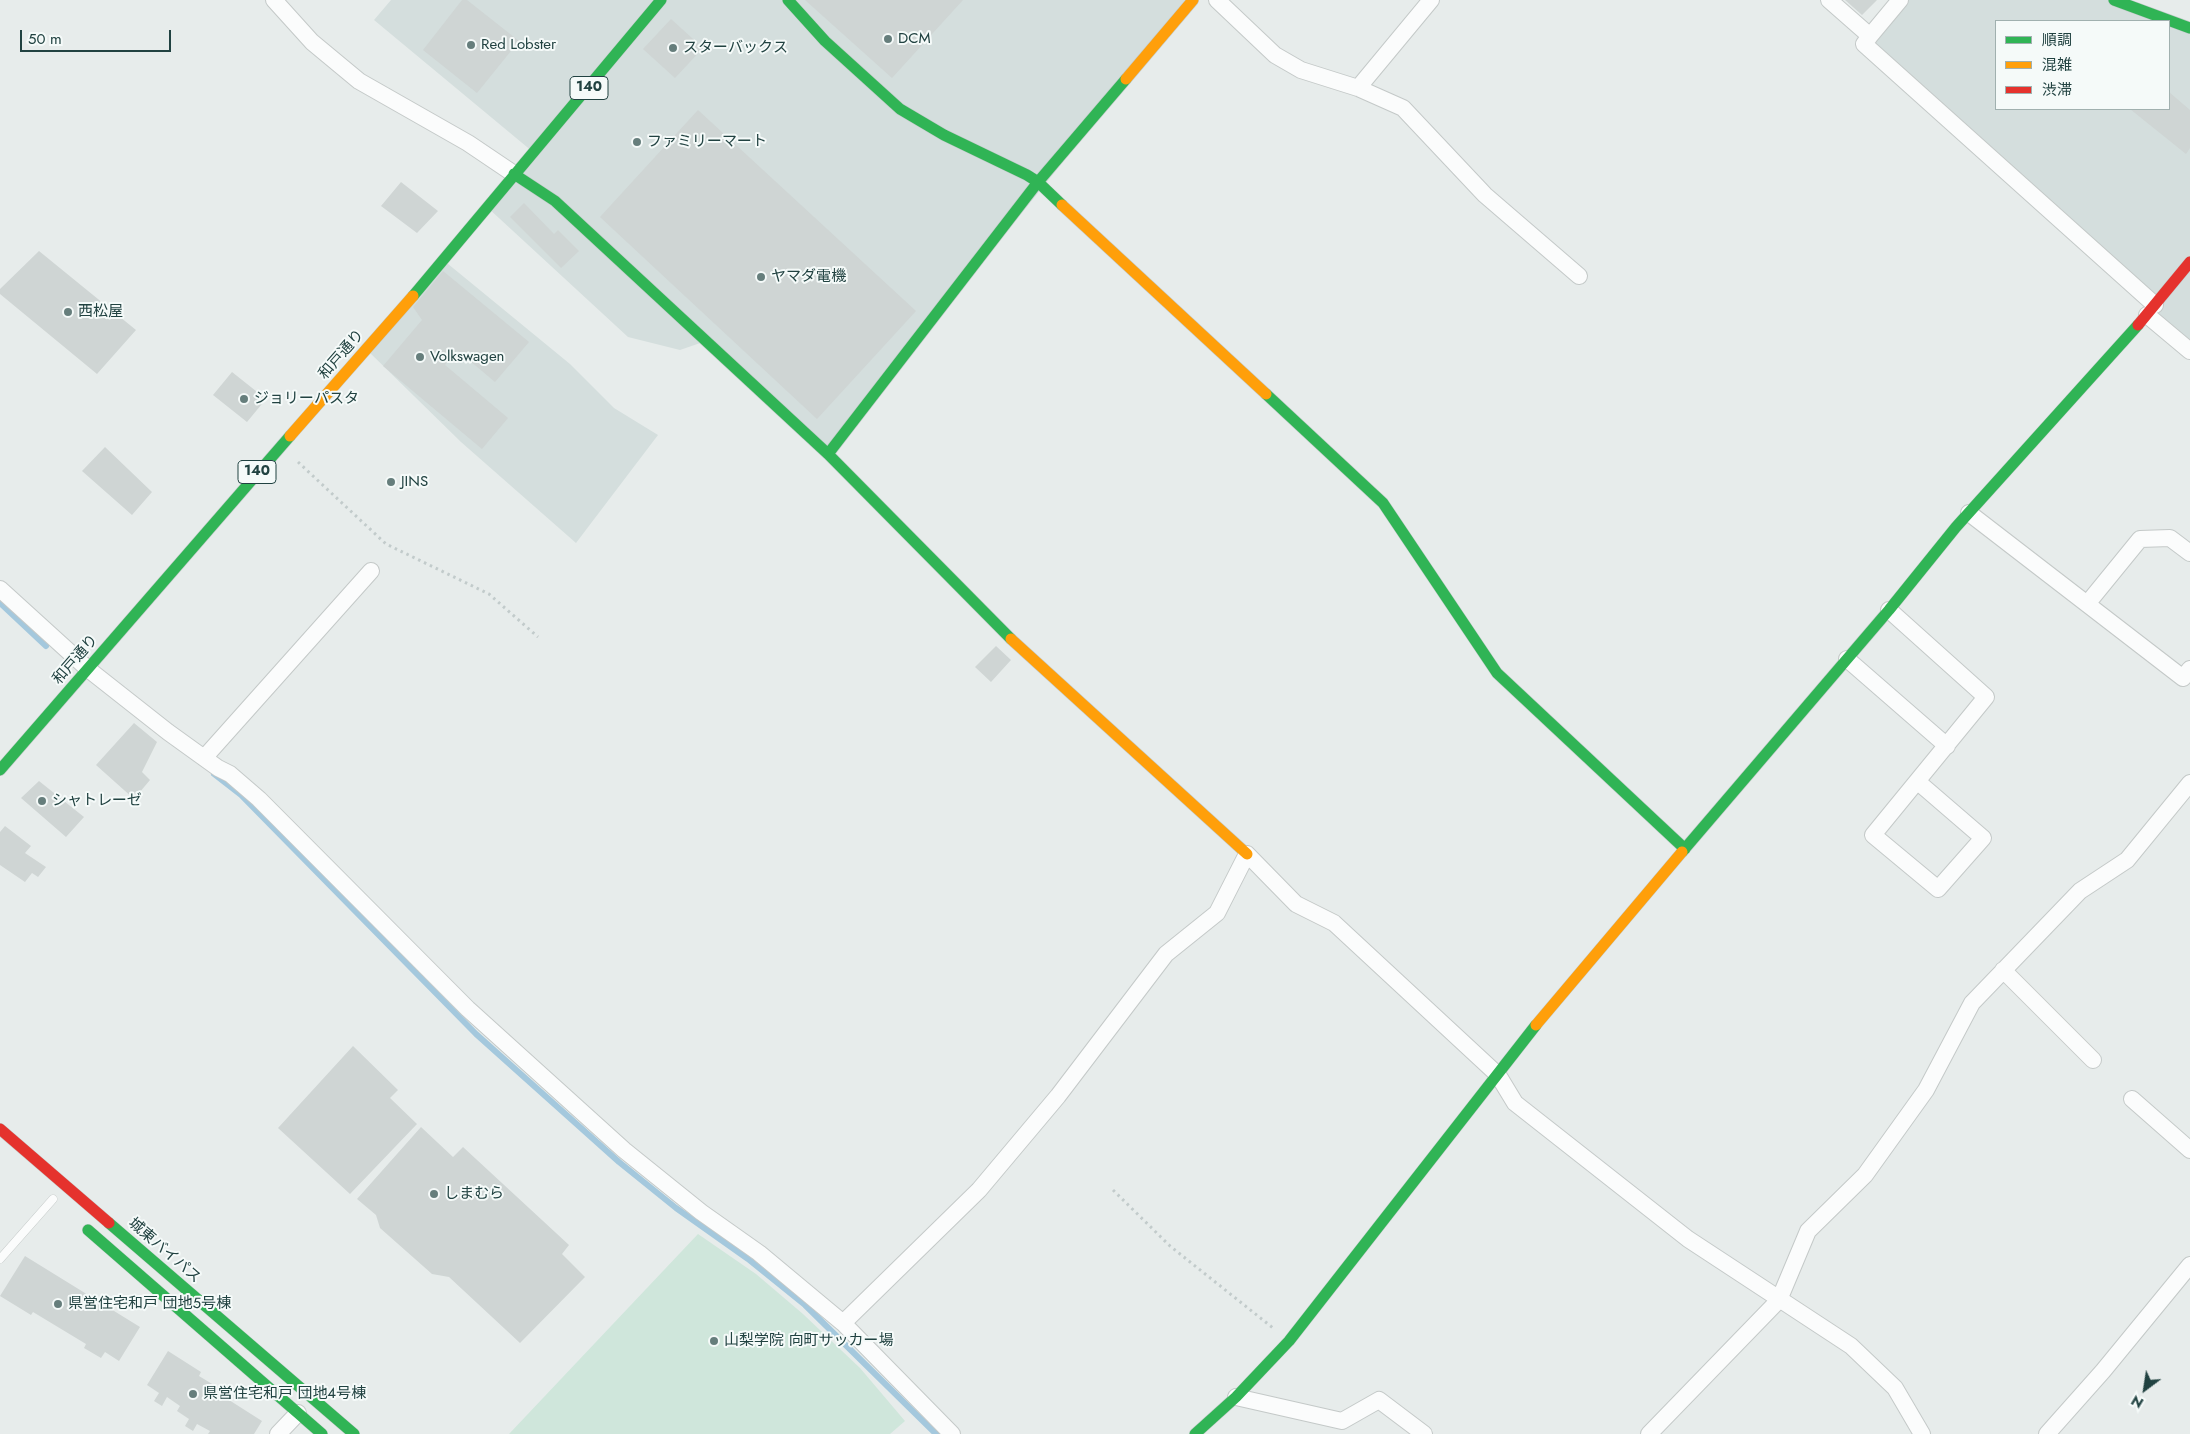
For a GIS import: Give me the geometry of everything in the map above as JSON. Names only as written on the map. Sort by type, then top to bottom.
[{"type":"main road","name":"和戸通り","points":[[0,770],[279,447],[367,350],[661,0]]},
{"type":"main road","points":[[788,0],[825,41],[900,109],[944,135],[1038,182],[1383,503],[1497,673],[1685,850]]},
{"type":"main road","points":[[828,454],[1038,182],[1193,0]]},
{"type":"main road","points":[[2114,0],[2168,20]]},
{"type":"main road","points":[[2170,21],[2190,28]]},
{"type":"main road","points":[[514,174],[555,201],[828,454],[1003,632],[1247,854]]},
{"type":"main road","points":[[1195,1434],[1236,1397],[1289,1341],[1548,1009],[1970,513],[2151,310],[2190,262]]},
{"type":"main road","name":"城東バイパス","points":[[0,1129],[354,1434]]},
{"type":"main road","points":[[83,1225],[322,1434]]},
{"type":"street","points":[[274,0],[312,42],[359,81],[468,143],[514,174]]},
{"type":"street","points":[[1217,0],[1275,55],[1301,70],[1358,88],[1403,108],[1485,195],[1580,276]]},
{"type":"street","points":[[1358,88],[1431,0]]},
{"type":"street","points":[[1830,0],[1870,36]]},
{"type":"street","points":[[1900,0],[1864,44],[2151,310],[2190,351]]},
{"type":"street","points":[[1970,513],[2183,678],[2190,669]]},
{"type":"street","points":[[2088,604],[2140,539],[2170,538],[2190,553]]},
{"type":"street","points":[[204,758],[371,571]]},
{"type":"street","points":[[0,589],[88,669],[168,732],[230,774],[259,799],[468,1009],[624,1150],[701,1212],[758,1253],[843,1323],[866,1344],[952,1434]]},
{"type":"street","points":[[1889,610],[1986,697],[1874,835],[1938,889],[1982,838],[1918,782]]},
{"type":"street","points":[[1846,659],[1947,746]]},
{"type":"street","points":[[1649,1434],[1779,1300],[1808,1231],[1865,1175],[1926,1090],[1972,1002],[2080,892],[2127,860],[2190,783]]},
{"type":"street","points":[[843,1323],[979,1190],[1058,1096],[1166,954],[1217,913],[1247,854],[1296,904],[1334,923],[1498,1075],[1515,1103],[1688,1238],[1851,1346],[1895,1388],[1922,1434]]},
{"type":"street","points":[[2004,970],[2093,1060]]},
{"type":"street","points":[[2132,1099],[2190,1150]]},
{"type":"street","points":[[2047,1434],[2103,1371],[2190,1265]]},
{"type":"street","points":[[1236,1397],[1342,1420],[1379,1400],[1424,1434]]},
{"type":"street","points":[[278,1434],[298,1412]]},
{"type":"lane","points":[[0,1259],[53,1200]]},
{"type":"path","points":[[279,447],[303,466],[386,544],[489,594],[538,637]]},
{"type":"path","points":[[1113,1190],[1170,1246],[1289,1341]]},
{"type":"shaded area","points":[[391,0],[1193,0],[828,454],[706,341],[680,350],[628,337],[487,207],[533,152],[374,20]]},
{"type":"shaded area","points":[[1900,0],[2114,0],[2168,20],[1995,20],[1995,110],[2170,110],[2170,21],[2190,28],[2190,351],[2147,315],[2155,305],[1864,44]]},
{"type":"shaded area","points":[[442,259],[570,364],[614,408],[658,435],[576,543],[461,442],[367,350]]},
{"type":"green space","name":"山梨学院 向町サッカー場","points":[[698,1234],[756,1274],[803,1314],[860,1368],[905,1421],[890,1434],[509,1434]]},
{"type":"building","name":"Red Lobster","points":[[462,0],[467,0],[519,41],[477,93],[423,50]]},
{"type":"building","name":"DCM","points":[[805,0],[963,0],[892,78]]},
{"type":"building","points":[[1845,0],[1877,0],[1862,15]]},
{"type":"building","name":"スターバックス","points":[[671,19],[703,48],[675,78],[643,49]]},
{"type":"building","points":[[2170,93],[2190,110],[2190,148],[2186,154],[2131,110],[2170,110]]},
{"type":"building","points":[[698,110],[916,311],[817,419],[600,217]]},
{"type":"building","points":[[401,182],[438,211],[417,233],[381,206]]},
{"type":"building","points":[[524,203],[554,234],[558,230],[579,251],[561,268],[510,217]]},
{"type":"building","name":"西松屋","points":[[39,251],[136,330],[97,374],[0,294],[0,289]]},
{"type":"building","name":"Volkswagen","points":[[443,271],[529,342],[495,382],[457,350],[445,365],[508,418],[482,449],[383,366],[422,320],[413,307]]},
{"type":"building","points":[[232,372],[266,399],[247,422],[213,395]]},
{"type":"building","points":[[105,447],[152,492],[132,515],[82,471]]},
{"type":"building","points":[[996,646],[1011,660],[991,682],[975,667]]},
{"type":"building","points":[[134,723],[157,742],[142,772],[150,780],[134,799],[96,765]]},
{"type":"building","points":[[39,781],[84,817],[66,837],[21,798]]},
{"type":"building","points":[[5,826],[31,846],[25,853],[46,867],[38,877],[32,873],[25,882],[0,865],[0,832]]},
{"type":"building","points":[[353,1046],[398,1090],[390,1098],[417,1124],[350,1194],[278,1128]]},
{"type":"building","points":[[421,1127],[453,1157],[463,1147],[569,1245],[562,1254],[585,1277],[520,1343],[449,1277],[432,1274],[380,1228],[376,1215],[357,1199]]},
{"type":"building","name":"県営住宅和戸 団地５号棟","points":[[25,1256],[140,1327],[119,1361],[105,1352],[101,1358],[84,1348],[86,1344],[33,1312],[31,1315],[0,1296]]},
{"type":"building","name":"県営住宅和戸 団地４号棟","points":[[168,1351],[201,1372],[199,1376],[232,1396],[229,1400],[262,1421],[254,1434],[208,1434],[210,1431],[197,1424],[193,1431],[185,1426],[189,1419],[177,1411],[180,1406],[167,1397],[162,1406],[154,1401],[159,1393],[147,1385]]},
{"type":"waterway","points":[[0,603],[46,646]]},
{"type":"waterway","points":[[214,774],[241,795],[476,1034],[619,1162],[676,1208],[748,1259],[805,1305],[936,1434]]},
{"type":"traffic: fast","points":[[413,296],[661,0]]},
{"type":"traffic: fast","points":[[788,0],[825,41],[900,109],[944,135],[1027,175],[1038,182],[1062,205]]},
{"type":"traffic: fast","points":[[2114,0],[2168,20]]},
{"type":"traffic: fast","points":[[2170,21],[2190,28]]},
{"type":"traffic: fast","points":[[828,454],[1038,182],[1126,79]]},
{"type":"traffic: fast","points":[[514,174],[555,201],[828,454],[1011,639]]},
{"type":"traffic: fast","points":[[1682,852],[1889,610],[1956,527],[2138,325]]},
{"type":"traffic: fast","points":[[1266,394],[1383,503],[1497,673],[1685,849]]},
{"type":"traffic: fast","points":[[0,770],[290,436]]},
{"type":"traffic: fast","points":[[1195,1434],[1236,1397],[1289,1341],[1536,1025]]},
{"type":"traffic: fast","points":[[109,1223],[354,1434]]},
{"type":"traffic: fast","points":[[88,1230],[322,1434]]},
{"type":"traffic: slow","points":[[1126,79],[1193,0]]},
{"type":"traffic: slow","points":[[1062,205],[1266,394]]},
{"type":"traffic: slow","points":[[290,436],[413,296]]},
{"type":"traffic: slow","points":[[1011,639],[1247,854]]},
{"type":"traffic: slow","points":[[1536,1025],[1682,852]]},
{"type":"traffic: jam","points":[[2138,325],[2190,262]]},
{"type":"traffic: jam","points":[[0,1129],[109,1223]]},
{"type":"place","name":"DCM","points":[[888,39]]},
{"type":"place","name":"Red Lobster","points":[[471,45]]},
{"type":"place","name":"スターバックス","points":[[673,48]]},
{"type":"place","name":"ファミリーマート","points":[[637,142]]},
{"type":"place","name":"ヤマダ電機","points":[[761,277]]},
{"type":"place","name":"西松屋","points":[[68,312]]},
{"type":"place","name":"Volkswagen","points":[[420,357]]},
{"type":"place","name":"ジョリーパスタ","points":[[244,399]]},
{"type":"place","name":"JINS","points":[[391,482]]},
{"type":"place","name":"シャトレーゼ","points":[[42,801]]},
{"type":"place","name":"しまむら","points":[[434,1194]]},
{"type":"place","name":"県営住宅和戸 団地５号棟","points":[[58,1304]]},
{"type":"place","name":"山梨学院 向町サッカー場","points":[[714,1341]]},
{"type":"place","name":"県営住宅和戸 団地４号棟","points":[[193,1394]]}]
